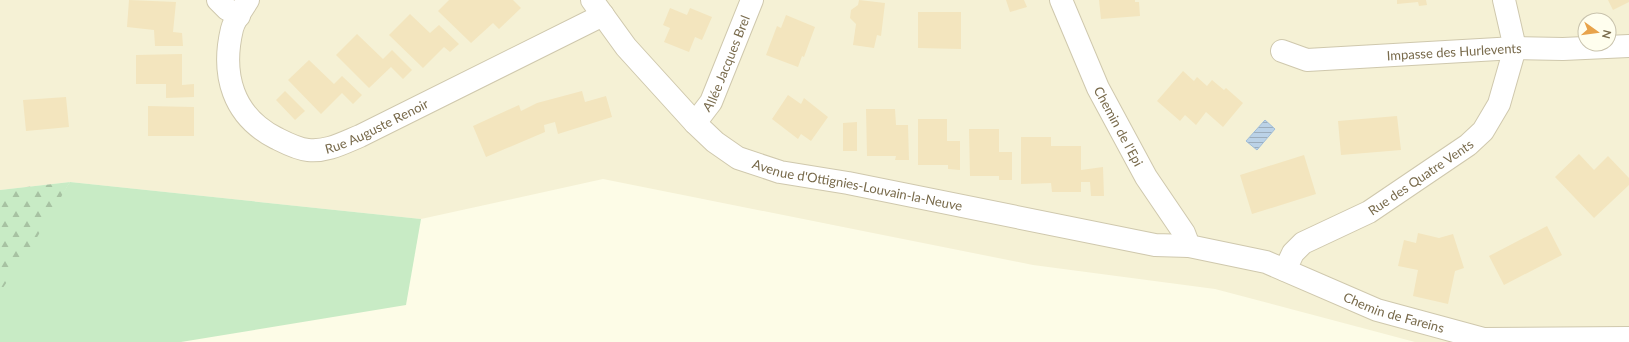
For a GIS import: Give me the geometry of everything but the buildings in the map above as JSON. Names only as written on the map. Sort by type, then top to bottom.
[{"type":"street","name":"Rue Auguste Renoir","points":[[218,0],[227,9],[243,8]]},
{"type":"street","name":"Allée Jacques Brel","points":[[695,123],[711,102],[752,0]]},
{"type":"street","name":"Chemin de l'Epi","points":[[1061,0],[1098,88],[1146,177],[1184,233],[1189,246]]},
{"type":"street","points":[[1504,0],[1515,48]]},
{"type":"street","name":"Rue Auguste Renoir","points":[[243,8],[232,28],[228,74],[236,98],[247,117],[264,132],[288,144],[307,150],[329,149],[360,136],[598,7]]},
{"type":"street","name":"Avenue d'Ottignies-Louvain-la-Neuve","points":[[598,7],[626,47],[695,123],[715,142],[738,158],[780,172],[855,184],[1155,245],[1189,246]]},
{"type":"street","name":"Impasse des Hurlevents","points":[[1282,51],[1307,60],[1515,48],[1563,49],[1629,46]]},
{"type":"street","name":"Rue des Quatre Vents","points":[[1286,270],[1293,253],[1303,243],[1369,212],[1468,145],[1483,131],[1499,104],[1515,48]]},
{"type":"street","name":"Chemin de Fareins","points":[[1189,246],[1266,262],[1377,310],[1484,339],[1629,338]]},
{"type":"shaded area","points":[[0,0],[1629,0],[1629,342],[1415,342],[1215,289],[1033,265],[603,179],[421,219],[70,182],[0,190]]},
{"type":"green space","points":[[70,182],[421,219],[406,305],[181,342],[0,342],[0,289]]},
{"type":"green space","points":[[70,182],[33,244],[0,292],[0,190]]},
{"type":"water","points":[[1265,120],[1275,129],[1257,150],[1246,141]]}]
